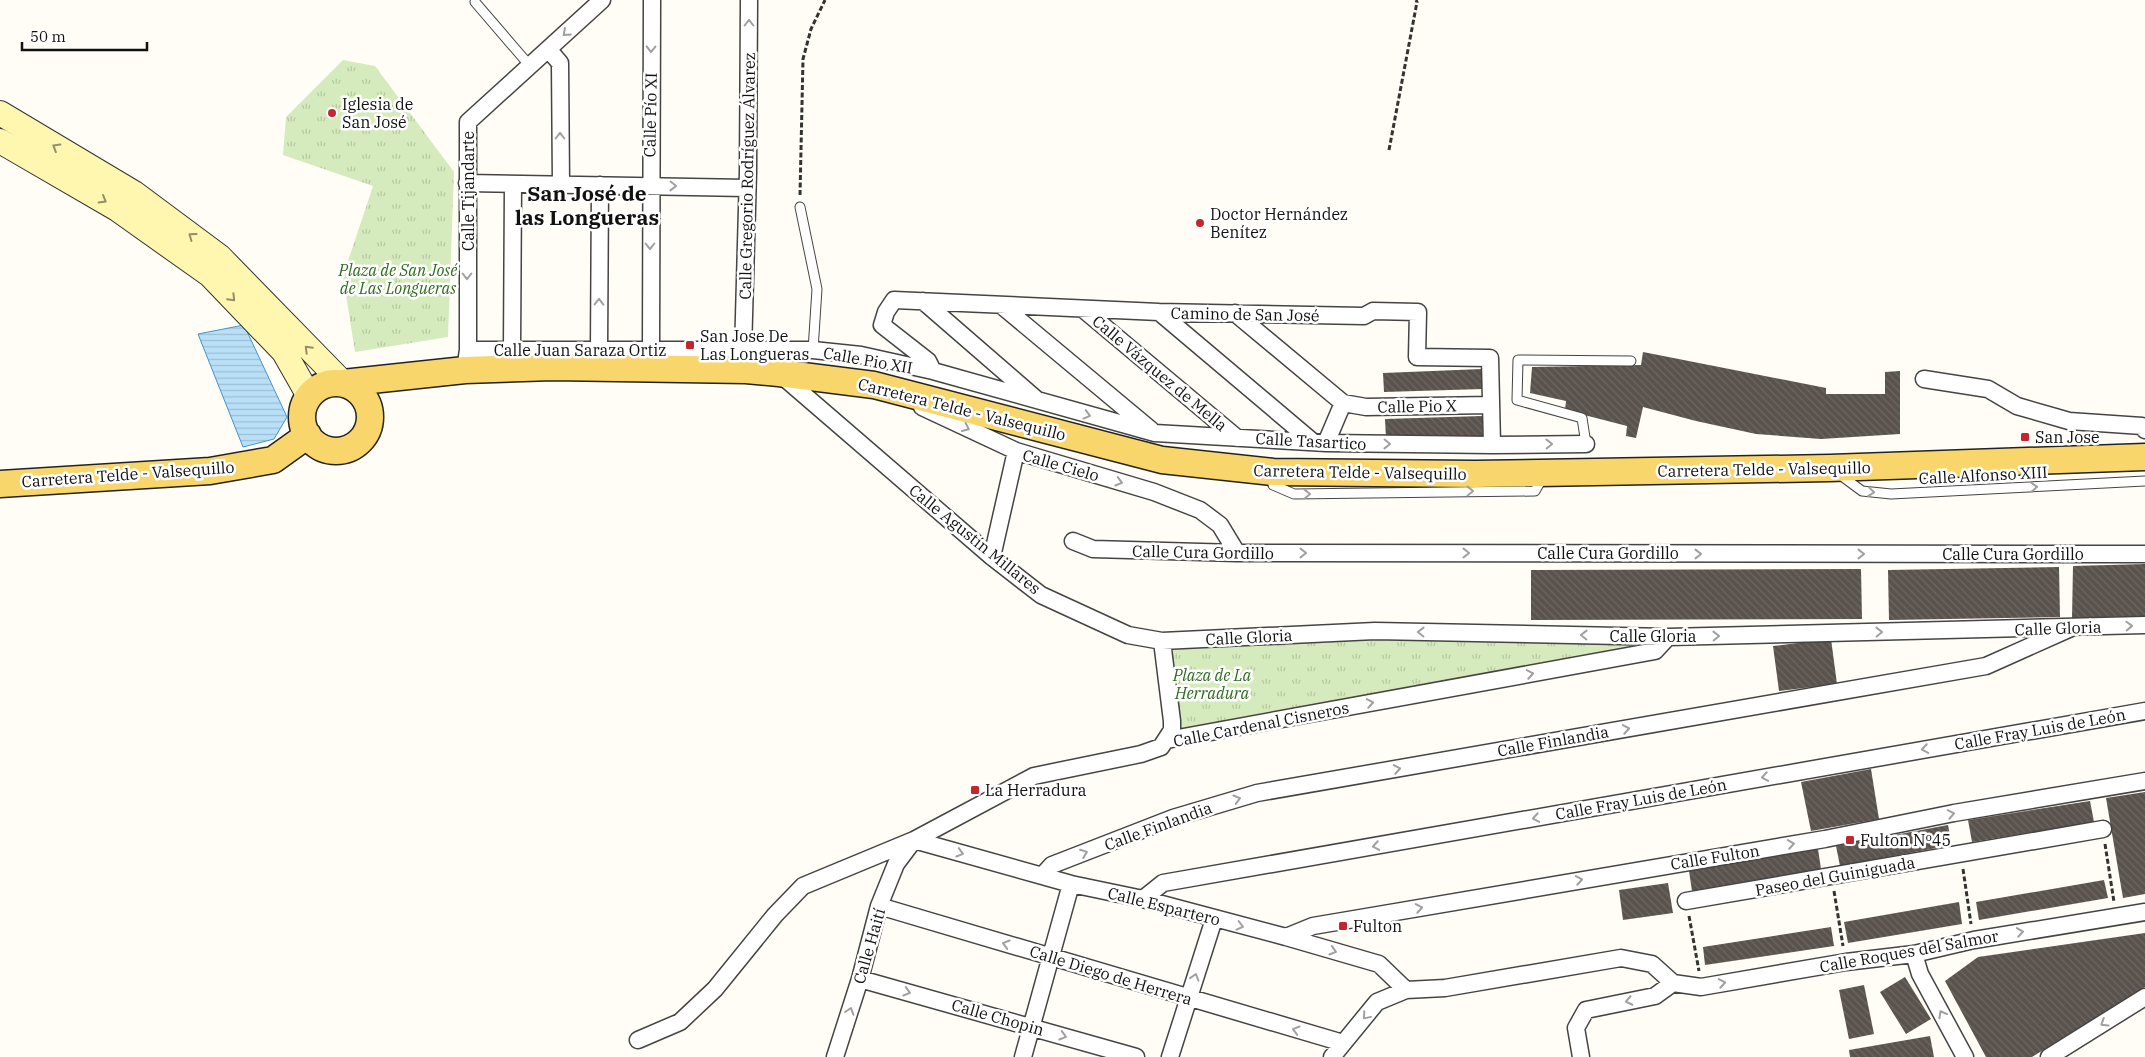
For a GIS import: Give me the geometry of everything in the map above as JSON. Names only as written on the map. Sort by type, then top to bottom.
[{"type":"main road","name":"Carretera Telde - Valsequillo","points":[[370,410],[400,390],[466,360]]},
{"type":"main road","name":"Carretera Telde - Valsequillo","points":[[343,383],[466,360],[552,367],[744,361],[779,373],[874,385],[1162,460],[1273,472],[1546,473],[1830,468],[2145,457]]},
{"type":"main road","points":[[343,383],[354,388],[363,396],[370,410],[370,422],[366,433],[351,447],[340,450],[328,449],[316,443],[308,435],[303,424],[303,412],[309,396],[317,388],[328,384],[343,383]]},
{"type":"main road","name":"Carretera Telde - Valsequillo","points":[[0,484],[210,471],[273,460],[308,435]]},
{"type":"street","points":[[530,66],[602,0]]},
{"type":"street","name":"Calle Pío XI","points":[[651,350],[652,0]]},
{"type":"street","name":"Calle Gregorio Rodríguez Álvarez","points":[[744,361],[749,0]]},
{"type":"street","points":[[548,49],[560,64],[561,185]]},
{"type":"street","name":"Calle Tijandarte","points":[[466,360],[468,122],[530,66]]},
{"type":"street","points":[[0,113],[134,193],[220,257],[343,383]]},
{"type":"street","points":[[0,140],[117,209],[210,275],[284,352],[309,396]]},
{"type":"street","points":[[467,183],[747,188]]},
{"type":"street","points":[[512,349],[513,184]]},
{"type":"street","points":[[599,351],[600,185]]},
{"type":"street","name":"Camino de San José","points":[[882,325],[886,312],[894,300],[1235,314],[1364,316],[1373,311],[1418,312],[1417,357],[1490,358],[1492,445]]},
{"type":"street","points":[[924,301],[1040,402]]},
{"type":"street","points":[[1002,305],[1155,434]]},
{"type":"street","name":"Calle Vázquez de Mella","points":[[1083,309],[1237,438]]},
{"type":"street","points":[[1159,312],[1319,442],[1343,403],[1235,314]]},
{"type":"street","name":"Calle Pio XII","points":[[882,325],[928,361],[933,371]]},
{"type":"street","name":"Calle Juan Saraza Ortiz","points":[[466,360],[512,349],[651,350],[744,361]]},
{"type":"street","name":"Calle Pio XII","points":[[744,361],[813,350],[860,355],[933,371],[1040,402]]},
{"type":"street","name":"Calle Agustín Millares","points":[[779,373],[992,557],[1041,595],[1128,636],[1162,641]]},
{"type":"street","points":[[1924,379],[1988,389],[2017,406],[2069,421],[2142,426],[2145,430]]},
{"type":"street","name":"Calle Cielo","points":[[874,385],[1016,451],[1154,492],[1200,510],[1220,525],[1237,553]]},
{"type":"street","name":"Calle Tasartico","points":[[1040,402],[1155,434],[1319,442],[1492,445],[1586,444]]},
{"type":"street","name":"Calle Pio X","points":[[1343,403],[1366,407],[1491,405]]},
{"type":"street","points":[[992,557],[1016,451]]},
{"type":"street","name":"Calle Cura Gordillo","points":[[1072,541],[1093,549],[1237,553],[2145,554]]},
{"type":"street","name":"Calle Gloria","points":[[1162,641],[1375,631],[1668,637],[2145,625]]},
{"type":"street","name":"Calle Finlandia","points":[[1042,876],[1052,865],[1173,818],[1257,793],[1986,666],[2071,628]]},
{"type":"street","name":"Calle Cardenal Cisneros","points":[[638,1040],[680,1022],[715,988],[775,915],[803,886],[914,840],[1034,776],[1141,754],[1161,747],[1167,740],[1655,651],[1668,637]]},
{"type":"street","points":[[1162,641],[1172,721],[1172,730],[1167,740]]},
{"type":"street","name":"Calle Fray Luis de León","points":[[1143,899],[1163,883],[2145,710]]},
{"type":"street","name":"Calle Fulton","points":[[1286,937],[1313,926],[1825,839],[1954,813],[2145,780]]},
{"type":"street","name":"Paseo del Guiniguada","points":[[1686,900],[1832,877],[2102,829]]},
{"type":"street","name":"Calle Espartero","points":[[914,840],[1071,884],[1143,899],[1286,937],[1379,964],[1406,990]]},
{"type":"street","name":"Calle Haití","points":[[835,1057],[860,978],[879,906],[896,864],[914,840]]},
{"type":"street","points":[[1023,1057],[1071,884]]},
{"type":"street","name":"Calle Diego de Herrera","points":[[879,906],[1343,1043]]},
{"type":"street","name":"Calle Roques del Salmor","points":[[1673,983],[1701,987],[1846,962],[1914,954],[1974,940],[2145,912]]},
{"type":"street","points":[[1170,1057],[1214,919]]},
{"type":"street","points":[[1914,954],[1920,974],[1965,1057]]},
{"type":"street","points":[[1332,1057],[1377,1002],[1406,990],[1445,988],[1621,958],[1652,964],[1673,983],[1655,996],[1586,1010],[1576,1028],[1580,1057]]},
{"type":"street","name":"Calle Chopin","points":[[860,978],[1136,1057]]},
{"type":"street","points":[[2048,1057],[2145,997]]},
{"type":"lane","points":[[474,2],[530,66]]},
{"type":"lane","points":[[800,207],[817,289],[813,350]]},
{"type":"lane","points":[[1586,444],[1582,418],[1517,400],[1518,360],[1631,361]]},
{"type":"lane","name":"Calle Alfonso XIII","points":[[1830,468],[1862,491],[1891,494],[2145,482]]},
{"type":"path","points":[[800,207],[803,59],[811,29],[825,0]]},
{"type":"path","points":[[1389,150],[1416,0]]},
{"type":"path","points":[[2102,829],[2116,917]]},
{"type":"path","points":[[1960,854],[1974,940]]},
{"type":"path","points":[[1832,877],[1846,962]]},
{"type":"path","points":[[1686,900],[1701,987]]},
{"type":"green space","name":"Plaza de San José de Las Longueras","points":[[343,60],[375,66],[454,172],[448,337],[355,352],[343,276],[373,186],[283,155],[286,117]]},
{"type":"green space","name":"Plaza de La Herradura","points":[[1373,635],[1656,640],[1652,648],[1176,732],[1167,647]]},
{"type":"water","points":[[244,325],[287,417],[274,439],[243,447],[198,334]]},
{"type":"building","points":[[1643,352],[1826,388],[1826,394],[1885,394],[1885,372],[1900,371],[1900,434],[1821,439],[1756,434],[1643,407],[1636,438],[1626,436],[1627,426],[1565,410],[1566,401],[1530,393],[1532,367],[1641,365]]},
{"type":"building","points":[[1482,369],[1483,389],[1384,392],[1383,373]]},
{"type":"building","points":[[1482,416],[1483,436],[1386,439],[1385,419]]},
{"type":"building","points":[[2145,564],[2145,616],[2072,618],[2073,566]]},
{"type":"building","points":[[2059,567],[2060,617],[1889,620],[1888,570]]},
{"type":"building","points":[[1861,569],[1862,619],[1531,620],[1531,570]]},
{"type":"building","points":[[1831,639],[1837,684],[1779,691],[1773,646]]},
{"type":"building","points":[[1871,769],[1879,819],[1811,831],[1801,782]]},
{"type":"building","points":[[2145,792],[2145,894],[2123,898],[2106,798]]},
{"type":"building","points":[[2090,801],[2094,822],[1972,842],[1968,820]]},
{"type":"building","points":[[1948,825],[1952,845],[1840,866],[1836,846]]},
{"type":"building","points":[[1818,849],[1821,869],[1692,891],[1689,871]]},
{"type":"building","points":[[2104,880],[2108,898],[1979,920],[1976,902]]},
{"type":"building","points":[[1668,883],[1673,913],[1623,920],[1619,890]]},
{"type":"building","points":[[1959,902],[1962,924],[1848,943],[1844,922]]},
{"type":"building","points":[[1831,927],[1834,946],[1705,965],[1703,947]]},
{"type":"building","points":[[2145,933],[2145,987],[2032,1057],[1986,1057],[1945,981],[1978,957]]},
{"type":"building","points":[[1905,977],[1931,1019],[1906,1034],[1880,992]]},
{"type":"building","points":[[1864,985],[1874,1034],[1849,1039],[1839,990]]},
{"type":"building","points":[[1930,1036],[1934,1057],[1850,1057],[1849,1050]]},
{"type":"place","name":"Iglesia de San José","points":[[332,113]]},
{"type":"place","name":"Doctor Hernández Benítez","points":[[1200,223]]},
{"type":"place","name":"San Jose De Las Longueras","points":[[690,345]]},
{"type":"place","name":"San Jose","points":[[2025,437]]},
{"type":"place","name":"La Herradura","points":[[975,790]]},
{"type":"place","name":"Fulton Nº45","points":[[1850,840]]},
{"type":"place","name":"Fulton","points":[[1343,926]]},
{"type":"district","name":"San José de las Longueras","points":[[587,206]]}]
